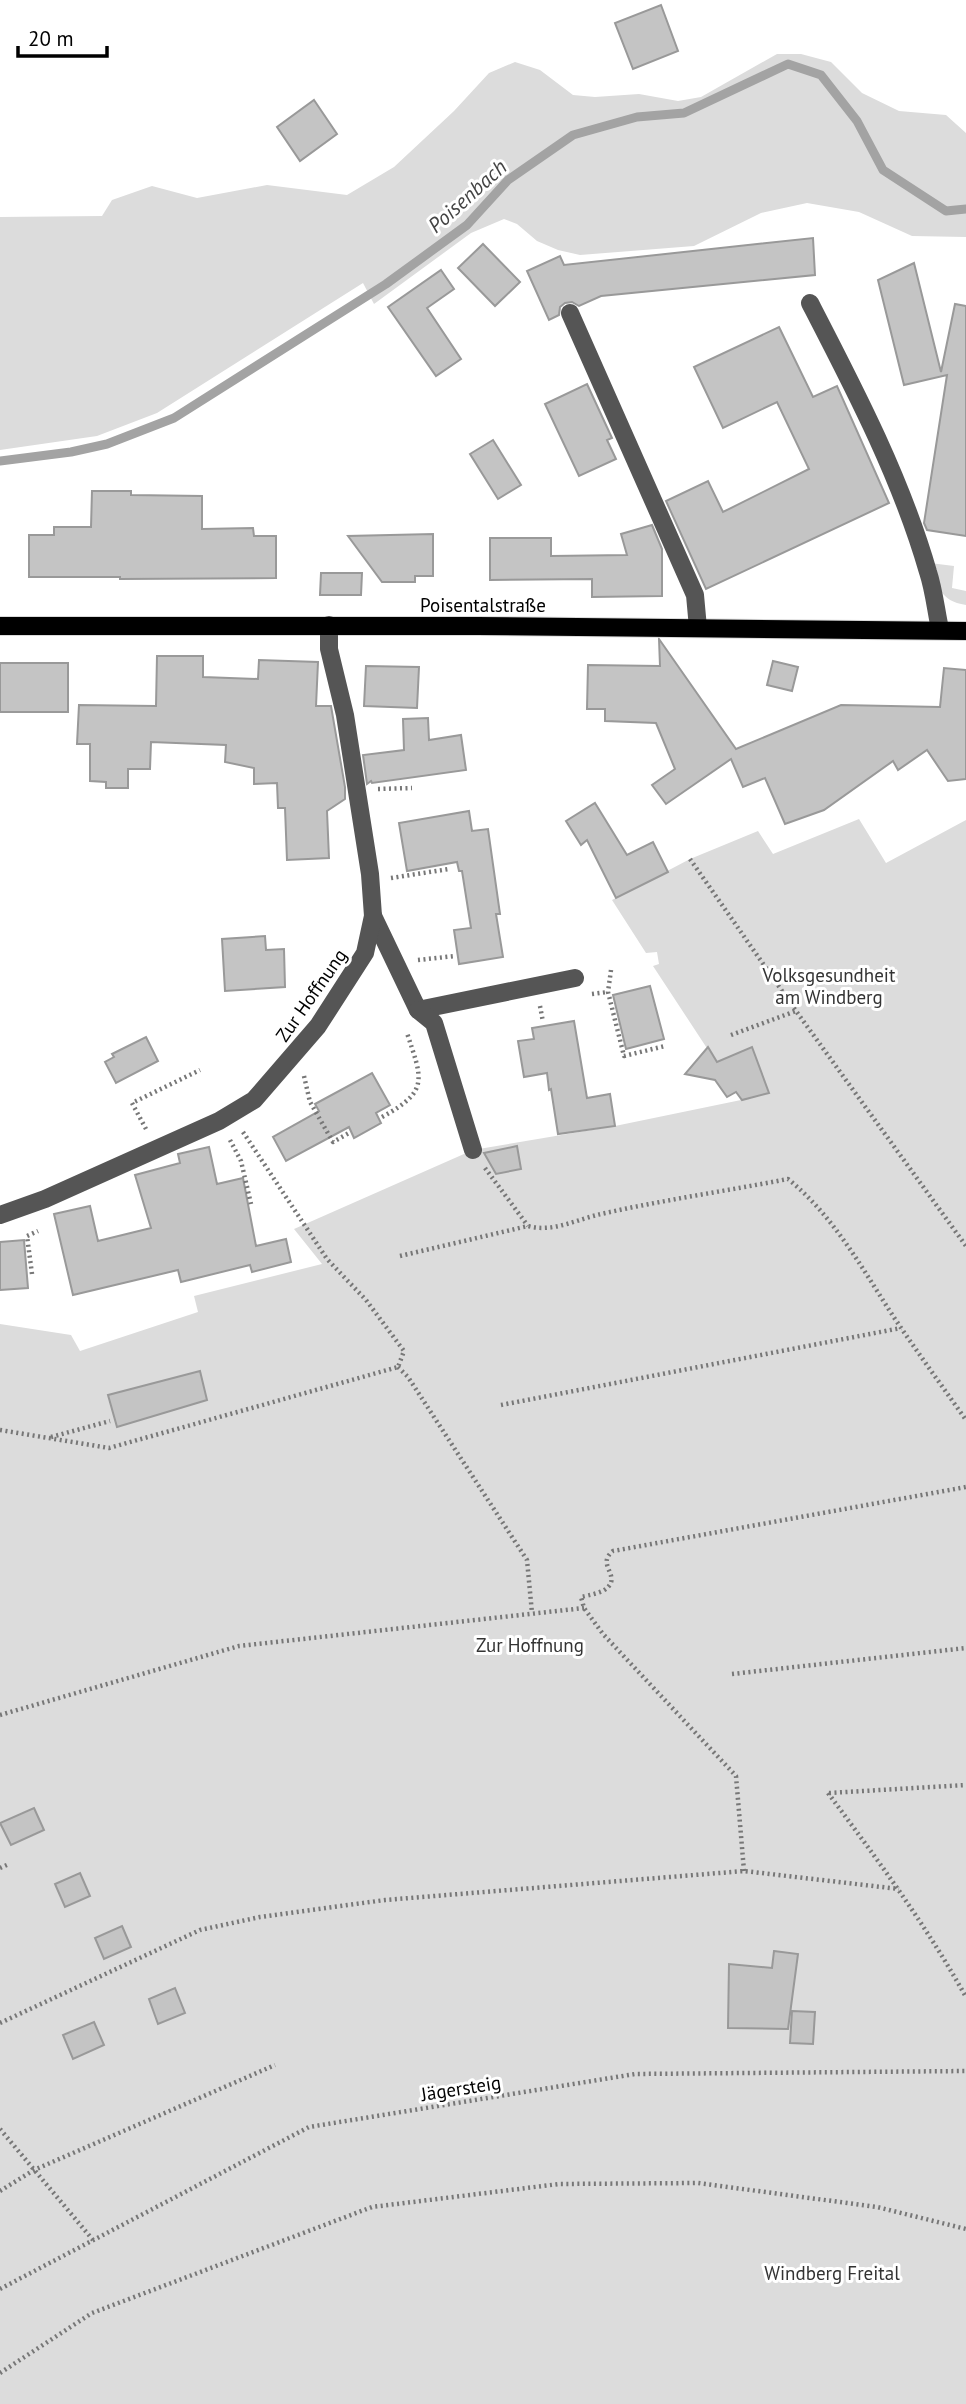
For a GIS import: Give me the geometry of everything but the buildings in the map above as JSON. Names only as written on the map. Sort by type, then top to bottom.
[{"type":"main road","name":"Poisentalstraße","points":[[0,626],[329,625],[966,631]]},
{"type":"street","points":[[810,303],[858,395],[898,490],[929,573],[940,629]]},
{"type":"street","points":[[570,313],[695,595],[698,628]]},
{"type":"street","name":"Zur Hoffnung","points":[[0,1215],[45,1199],[234,1114],[258,1096],[318,1026],[365,953],[373,916],[370,880],[345,715],[329,649],[329,625]]},
{"type":"street","points":[[373,916],[418,1010],[434,1023],[472,1150]]},
{"type":"street","points":[[418,1010],[575,978]]},
{"type":"path","points":[[397,790],[412,788]]},
{"type":"path","points":[[690,859],[966,1246]]},
{"type":"path","points":[[370,880],[449,869]]},
{"type":"path","points":[[421,960],[456,956]]},
{"type":"path","points":[[611,971],[608,992],[624,1056],[665,1046]]},
{"type":"path","points":[[597,994],[608,992]]},
{"type":"path","points":[[540,1006],[543,1023]]},
{"type":"path","points":[[731,1035],[796,1011]]},
{"type":"path","points":[[382,1117],[415,1092],[421,1075],[409,1038]]},
{"type":"path","points":[[152,1140],[132,1103],[200,1070]]},
{"type":"path","points":[[307,1089],[310,1102],[333,1142],[349,1133]]},
{"type":"path","points":[[223,1129],[241,1161],[251,1204]]},
{"type":"path","points":[[244,1135],[327,1259],[366,1300],[404,1351],[398,1367]]},
{"type":"path","points":[[472,1150],[528,1226]]},
{"type":"path","points":[[400,1256],[528,1226],[558,1226],[601,1214],[788,1179],[810,1196],[844,1241],[966,1420]]},
{"type":"path","points":[[32,1274],[27,1236],[38,1231]]},
{"type":"path","points":[[501,1405],[901,1328]]},
{"type":"path","points":[[0,1430],[108,1448],[398,1367]]},
{"type":"path","points":[[398,1367],[408,1377],[527,1560],[532,1613]]},
{"type":"path","points":[[47,1438],[110,1421]]},
{"type":"path","points":[[744,1871],[736,1776],[603,1634],[584,1608],[581,1597],[607,1588],[611,1583],[607,1560],[613,1551],[966,1487]]},
{"type":"path","points":[[0,1715],[239,1646],[584,1608]]},
{"type":"path","points":[[732,1674],[966,1648]]},
{"type":"path","points":[[966,1785],[828,1793],[899,1889],[946,1960],[966,1997]]},
{"type":"path","points":[[0,1868],[9,1864]]},
{"type":"path","points":[[0,2023],[200,1930],[260,1917],[385,1900],[744,1871],[899,1889]]},
{"type":"path","points":[[0,2191],[34,2169],[275,2065]]},
{"type":"path","name":"Jägersteig","points":[[0,2289],[309,2127],[635,2074],[966,2071]]},
{"type":"path","points":[[0,2129],[93,2240]]},
{"type":"path","points":[[0,2373],[92,2313],[372,2207],[559,2184],[698,2183],[877,2207],[966,2229]]},
{"type":"green space","points":[[777,54],[801,54],[831,62],[862,93],[899,111],[946,115],[966,133],[966,237],[912,236],[859,212],[807,203],[761,213],[694,246],[580,255],[537,241],[517,224],[504,219],[471,233],[374,304],[363,283],[157,413],[97,436],[0,450],[0,217],[102,216],[112,200],[152,186],[197,198],[267,185],[347,195],[394,167],[454,111],[489,73],[515,62],[540,70],[573,95],[595,97],[639,94],[678,101],[701,97]]},
{"type":"green space","points":[[930,563],[954,566],[952,588],[966,591],[966,605],[945,596]]},
{"type":"green space","name":"Zur Hoffnung","points":[[859,819],[886,863],[966,820],[966,2404],[0,2404],[0,1324],[71,1335],[80,1351],[198,1312],[194,1296],[322,1264],[294,1229],[473,1150],[615,1126],[741,1100],[653,966],[659,964],[657,952],[646,953],[612,900],[690,859],[758,831],[773,854]]},
{"type":"waterway","name":"Poisenbach","points":[[0,461],[71,452],[107,444],[174,418],[386,284],[467,225],[508,180],[573,135],[637,117],[684,113],[788,64],[821,75],[857,121],[883,170],[946,211],[966,209]]},
{"type":"park label","name":"Volksgesundheit am Windberg","points":[[829,986]]},
{"type":"park label","name":"Windberg Freital","points":[[832,2273]]}]
